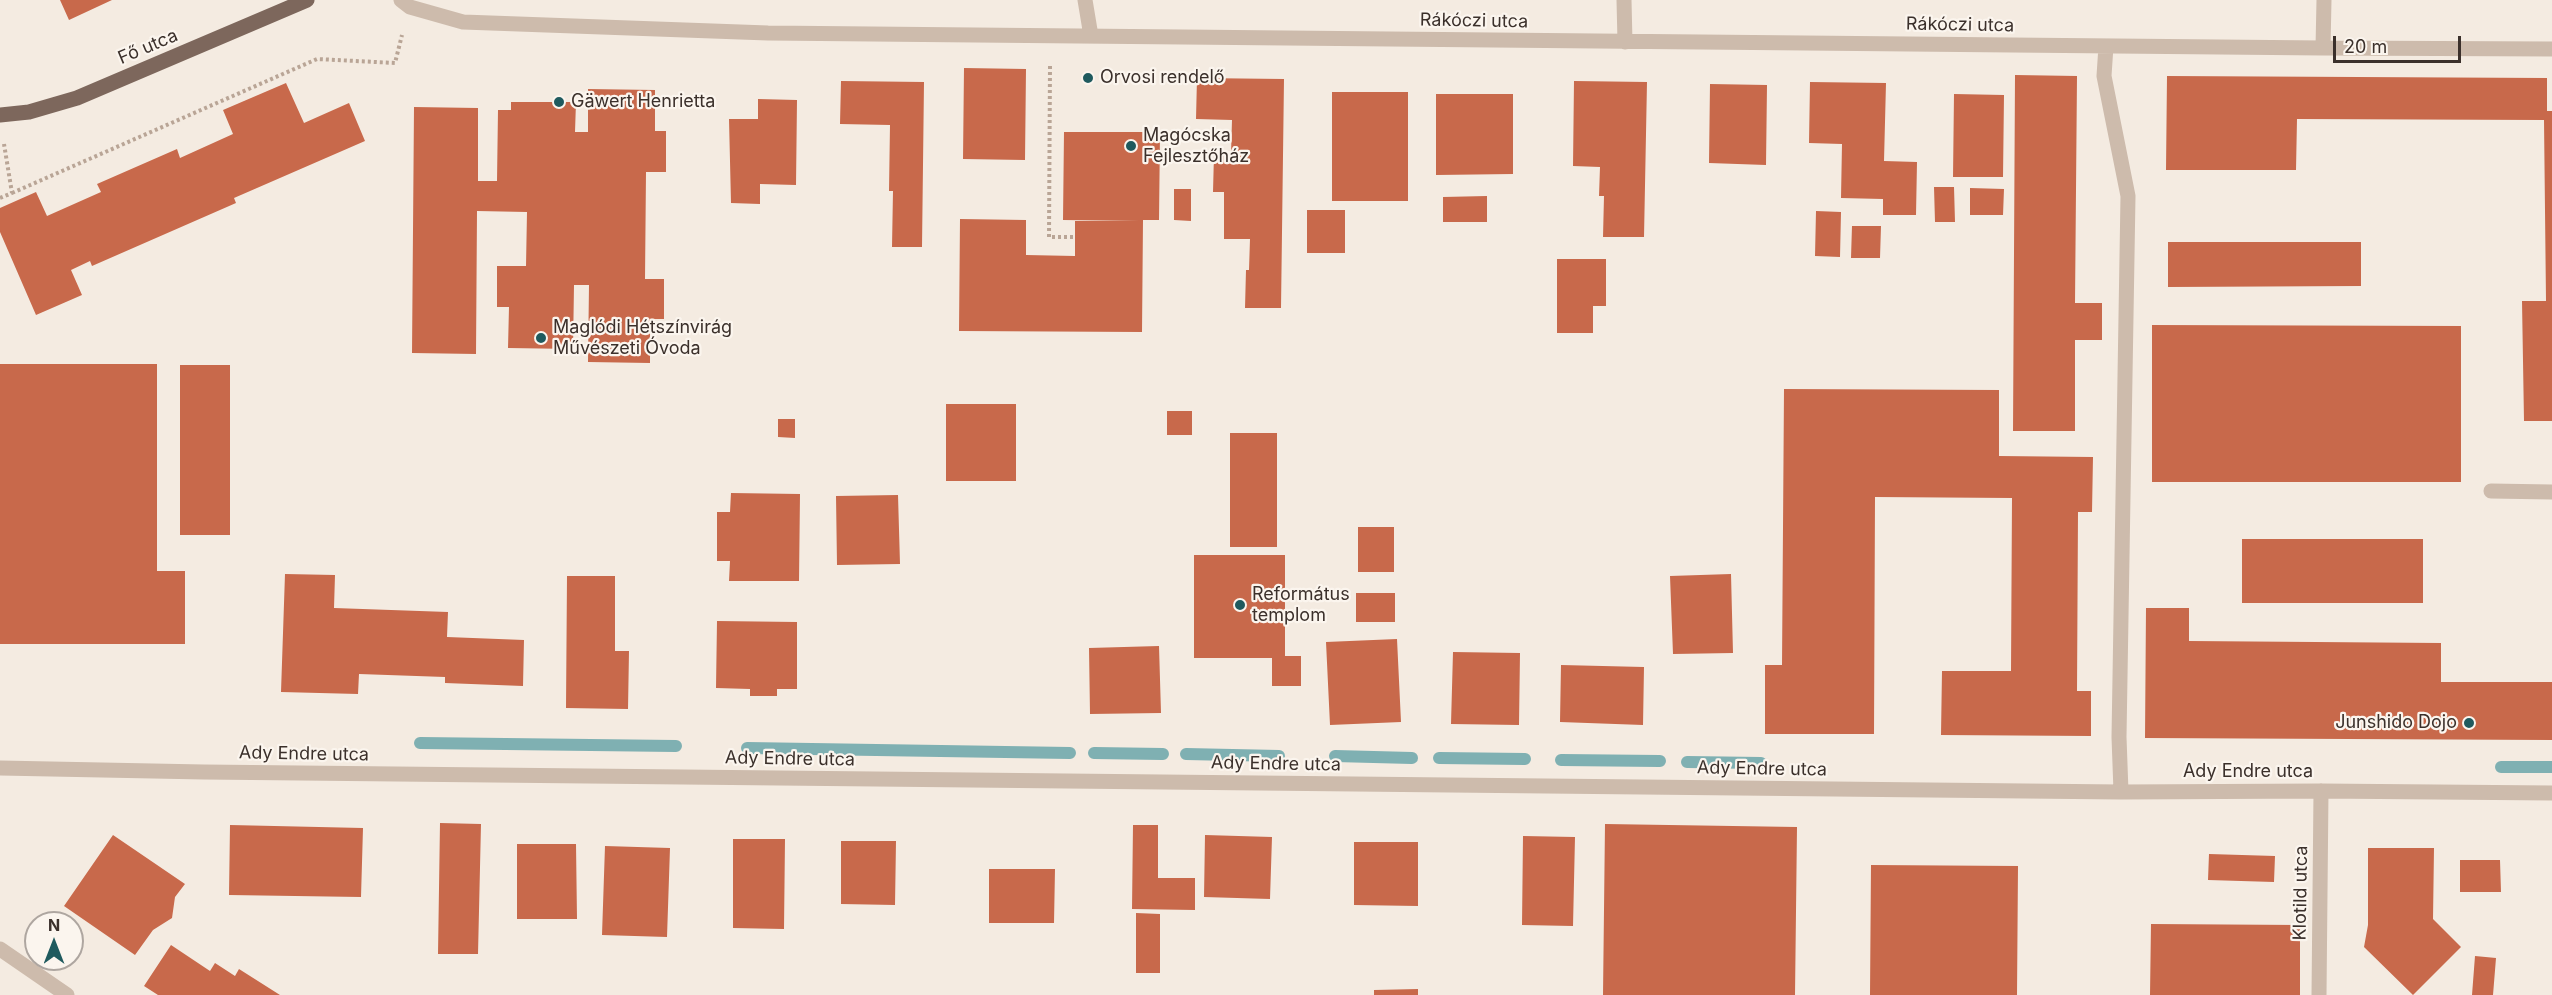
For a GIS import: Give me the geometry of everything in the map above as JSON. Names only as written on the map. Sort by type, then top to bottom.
[{"type":"main road","name":"Fő utca","points":[[0,115],[29,112],[77,98],[307,0]]},
{"type":"street","points":[[1085,0],[1090,36]]},
{"type":"street","points":[[1624,0],[1625,42]]},
{"type":"street","points":[[2323,48],[2324,0]]},
{"type":"street","name":"Rákóczi utca","points":[[405,3],[464,22],[768,33],[2552,49]]},
{"type":"street","points":[[2106,46],[2104,76],[2128,196],[2119,736],[2121,792]]},
{"type":"street","points":[[2491,491],[2552,492]]},
{"type":"street","name":"Ady Endre utca","points":[[0,768],[2121,792],[2552,793]]},
{"type":"street","name":"Klotild utca","points":[[2319,995],[2321,791]]},
{"type":"street","points":[[0,949],[67,995]]},
{"type":"path","points":[[0,198],[317,59],[394,63],[405,3]]},
{"type":"path","points":[[1050,36],[1049,237],[1075,237]]},
{"type":"path","points":[[3,138],[12,193]]},
{"type":"building","points":[[60,0],[112,0],[69,20]]},
{"type":"building","points":[[964,68],[1026,69],[1025,160],[963,159]]},
{"type":"building","points":[[2015,75],[2077,76],[2075,303],[2102,303],[2102,340],[2075,340],[2075,431],[2013,431]]},
{"type":"building","points":[[2167,76],[2547,78],[2547,111],[2552,111],[2552,421],[2524,421],[2522,301],[2546,301],[2544,120],[2297,119],[2296,170],[2166,170]]},
{"type":"building","points":[[1197,78],[1284,79],[1281,308],[1245,308],[1250,239],[1224,239],[1224,192],[1213,192],[1214,154],[1231,154],[1232,120],[1196,119]]},
{"type":"building","points":[[841,81],[924,82],[922,247],[892,247],[893,191],[889,191],[890,125],[840,124]]},
{"type":"building","points":[[1574,81],[1647,82],[1644,237],[1603,237],[1604,196],[1599,196],[1600,167],[1573,166]]},
{"type":"building","points":[[1810,82],[1886,83],[1884,161],[1917,162],[1916,215],[1883,215],[1883,199],[1841,198],[1842,144],[1809,143]]},
{"type":"building","points":[[286,83],[304,123],[349,103],[365,141],[234,198],[236,203],[92,266],[90,261],[71,270],[82,295],[36,315],[0,232],[0,208],[36,192],[47,216],[101,192],[97,184],[177,149],[180,158],[233,134],[223,110]]},
{"type":"building","points":[[1710,84],[1767,85],[1766,165],[1709,163]]},
{"type":"building","points":[[588,89],[655,90],[655,131],[666,131],[666,172],[646,172],[645,279],[664,279],[664,319],[650,319],[650,363],[588,362],[589,285],[574,285],[573,349],[508,348],[509,307],[497,307],[497,266],[526,266],[527,212],[477,211],[476,354],[412,353],[414,107],[478,108],[478,181],[497,181],[498,110],[511,110],[511,102],[576,102],[575,132],[588,132]]},
{"type":"building","points":[[1332,92],[1408,92],[1408,201],[1332,201]]},
{"type":"building","points":[[1436,94],[1513,94],[1513,174],[1436,175]]},
{"type":"building","points":[[1954,94],[2004,95],[2003,177],[1953,177]]},
{"type":"building","points":[[758,99],[797,100],[796,185],[760,184],[760,204],[731,203],[729,119],[758,119]]},
{"type":"building","points":[[1064,132],[1160,132],[1159,220],[1143,220],[1142,332],[959,331],[960,219],[1026,220],[1026,255],[1075,256],[1075,221],[1139,221],[1063,220]]},
{"type":"building","points":[[1934,187],[1954,187],[1955,222],[1935,222]]},
{"type":"building","points":[[1970,188],[2004,189],[2003,215],[1970,215]]},
{"type":"building","points":[[1174,189],[1191,189],[1191,221],[1174,220]]},
{"type":"building","points":[[1487,196],[1487,222],[1443,222],[1443,197]]},
{"type":"building","points":[[1307,210],[1345,210],[1345,253],[1307,253]]},
{"type":"building","points":[[1816,211],[1841,212],[1840,257],[1815,256]]},
{"type":"building","points":[[1852,226],[1881,226],[1880,258],[1851,258]]},
{"type":"building","points":[[2168,242],[2361,242],[2361,286],[2168,287]]},
{"type":"building","points":[[1557,259],[1606,259],[1606,306],[1593,306],[1593,333],[1557,333]]},
{"type":"building","points":[[2152,325],[2461,326],[2461,482],[2152,482]]},
{"type":"building","points":[[0,364],[157,364],[157,571],[185,571],[185,644],[0,644]]},
{"type":"building","points":[[180,365],[230,365],[230,535],[180,535]]},
{"type":"building","points":[[1784,389],[1999,390],[1999,456],[2093,457],[2092,512],[2078,512],[2077,691],[2091,691],[2091,736],[1941,735],[1942,671],[2011,671],[2012,498],[1875,497],[1874,734],[1765,734],[1765,665],[1782,665]]},
{"type":"building","points":[[946,404],[1016,404],[1016,481],[946,481]]},
{"type":"building","points":[[1167,411],[1192,411],[1192,435],[1167,435]]},
{"type":"building","points":[[778,419],[795,419],[795,438],[778,437]]},
{"type":"building","points":[[1230,433],[1277,433],[1277,547],[1230,547]]},
{"type":"building","points":[[731,493],[800,494],[799,581],[729,581],[730,561],[717,561],[717,512],[730,512]]},
{"type":"building","points":[[898,495],[900,564],[837,565],[836,496]]},
{"type":"building","points":[[1358,527],[1394,527],[1394,572],[1358,572]]},
{"type":"building","points":[[2242,539],[2423,539],[2423,603],[2242,603]]},
{"type":"building","name":"Református templom","points":[[1194,555],[1285,555],[1285,656],[1301,656],[1301,686],[1272,686],[1272,658],[1194,658]]},
{"type":"building","points":[[285,574],[335,575],[334,608],[448,612],[447,637],[524,640],[523,686],[445,683],[445,677],[359,674],[358,694],[281,692]]},
{"type":"building","points":[[1731,574],[1733,653],[1673,654],[1670,576]]},
{"type":"building","points":[[567,576],[615,576],[615,651],[629,651],[628,709],[566,708]]},
{"type":"building","points":[[1356,593],[1395,593],[1395,622],[1356,622]]},
{"type":"building","points":[[2146,608],[2189,608],[2189,641],[2441,643],[2441,682],[2552,682],[2552,740],[2145,738]]},
{"type":"building","points":[[717,621],[797,622],[797,689],[777,689],[777,696],[750,696],[750,689],[716,688]]},
{"type":"building","points":[[1397,639],[1401,722],[1330,725],[1326,642]]},
{"type":"building","points":[[1159,646],[1161,713],[1090,714],[1089,648]]},
{"type":"building","points":[[1453,652],[1520,653],[1519,725],[1451,724]]},
{"type":"building","points":[[1561,665],[1644,667],[1643,725],[1560,722]]},
{"type":"building","points":[[440,823],[481,824],[478,954],[438,954]]},
{"type":"building","points":[[1605,824],[1797,827],[1795,995],[1603,995]]},
{"type":"building","points":[[230,825],[363,828],[361,897],[229,895]]},
{"type":"building","points":[[1133,825],[1158,825],[1158,878],[1195,878],[1195,910],[1132,909]]},
{"type":"building","points":[[113,835],[185,884],[175,897],[172,918],[153,930],[135,955],[84,920],[84,911],[71,911],[64,906]]},
{"type":"building","points":[[1205,835],[1272,837],[1270,899],[1204,897]]},
{"type":"building","points":[[1523,836],[1575,837],[1573,926],[1522,925]]},
{"type":"building","points":[[733,839],[785,839],[784,929],[733,928]]},
{"type":"building","points":[[841,841],[896,841],[895,905],[841,904]]},
{"type":"building","points":[[1354,842],[1418,842],[1418,906],[1354,905]]},
{"type":"building","points":[[517,844],[576,844],[577,919],[517,919]]},
{"type":"building","points":[[605,846],[670,848],[667,937],[602,935]]},
{"type":"building","points":[[2368,848],[2434,848],[2433,919],[2461,947],[2413,995],[2364,947],[2368,925]]},
{"type":"building","points":[[2209,854],[2275,856],[2274,882],[2208,880]]},
{"type":"building","points":[[2460,860],[2500,860],[2501,892],[2460,892]]},
{"type":"building","points":[[1871,865],[2018,866],[2017,995],[1870,995]]},
{"type":"building","points":[[989,869],[1055,869],[1054,923],[989,923]]},
{"type":"building","points":[[1136,913],[1160,914],[1160,973],[1136,973]]},
{"type":"building","points":[[2151,924],[2300,925],[2300,995],[2150,995]]},
{"type":"building","points":[[171,945],[210,971],[215,963],[235,976],[239,969],[280,995],[158,995],[144,986]]},
{"type":"building","points":[[2475,956],[2496,958],[2493,995],[2472,995]]},
{"type":"building","points":[[1418,989],[1418,995],[1374,995],[1374,990]]},
{"type":"waterway","points":[[420,743],[676,746]]},
{"type":"waterway","points":[[747,748],[1070,753]]},
{"type":"waterway","points":[[1094,753],[1163,754]]},
{"type":"waterway","points":[[1186,754],[1279,756]]},
{"type":"waterway","points":[[1335,756],[1412,758]]},
{"type":"waterway","points":[[1439,758],[1525,759]]},
{"type":"waterway","points":[[1561,760],[1660,761]]},
{"type":"waterway","points":[[1687,762],[1761,763]]},
{"type":"waterway","points":[[2501,767],[2552,767]]},
{"type":"place","name":"Orvosi rendelő","points":[[1088,78]]},
{"type":"place","name":"Gäwert Henrietta","points":[[559,102]]},
{"type":"place","name":"Magócska Fejlesztőház","points":[[1131,146]]},
{"type":"place","name":"Maglódi Hétszínvirág Művészeti Óvoda","points":[[541,338]]},
{"type":"place","name":"Református templom","points":[[1240,605]]},
{"type":"place","name":"Junshido Dojo","points":[[2469,723]]}]
